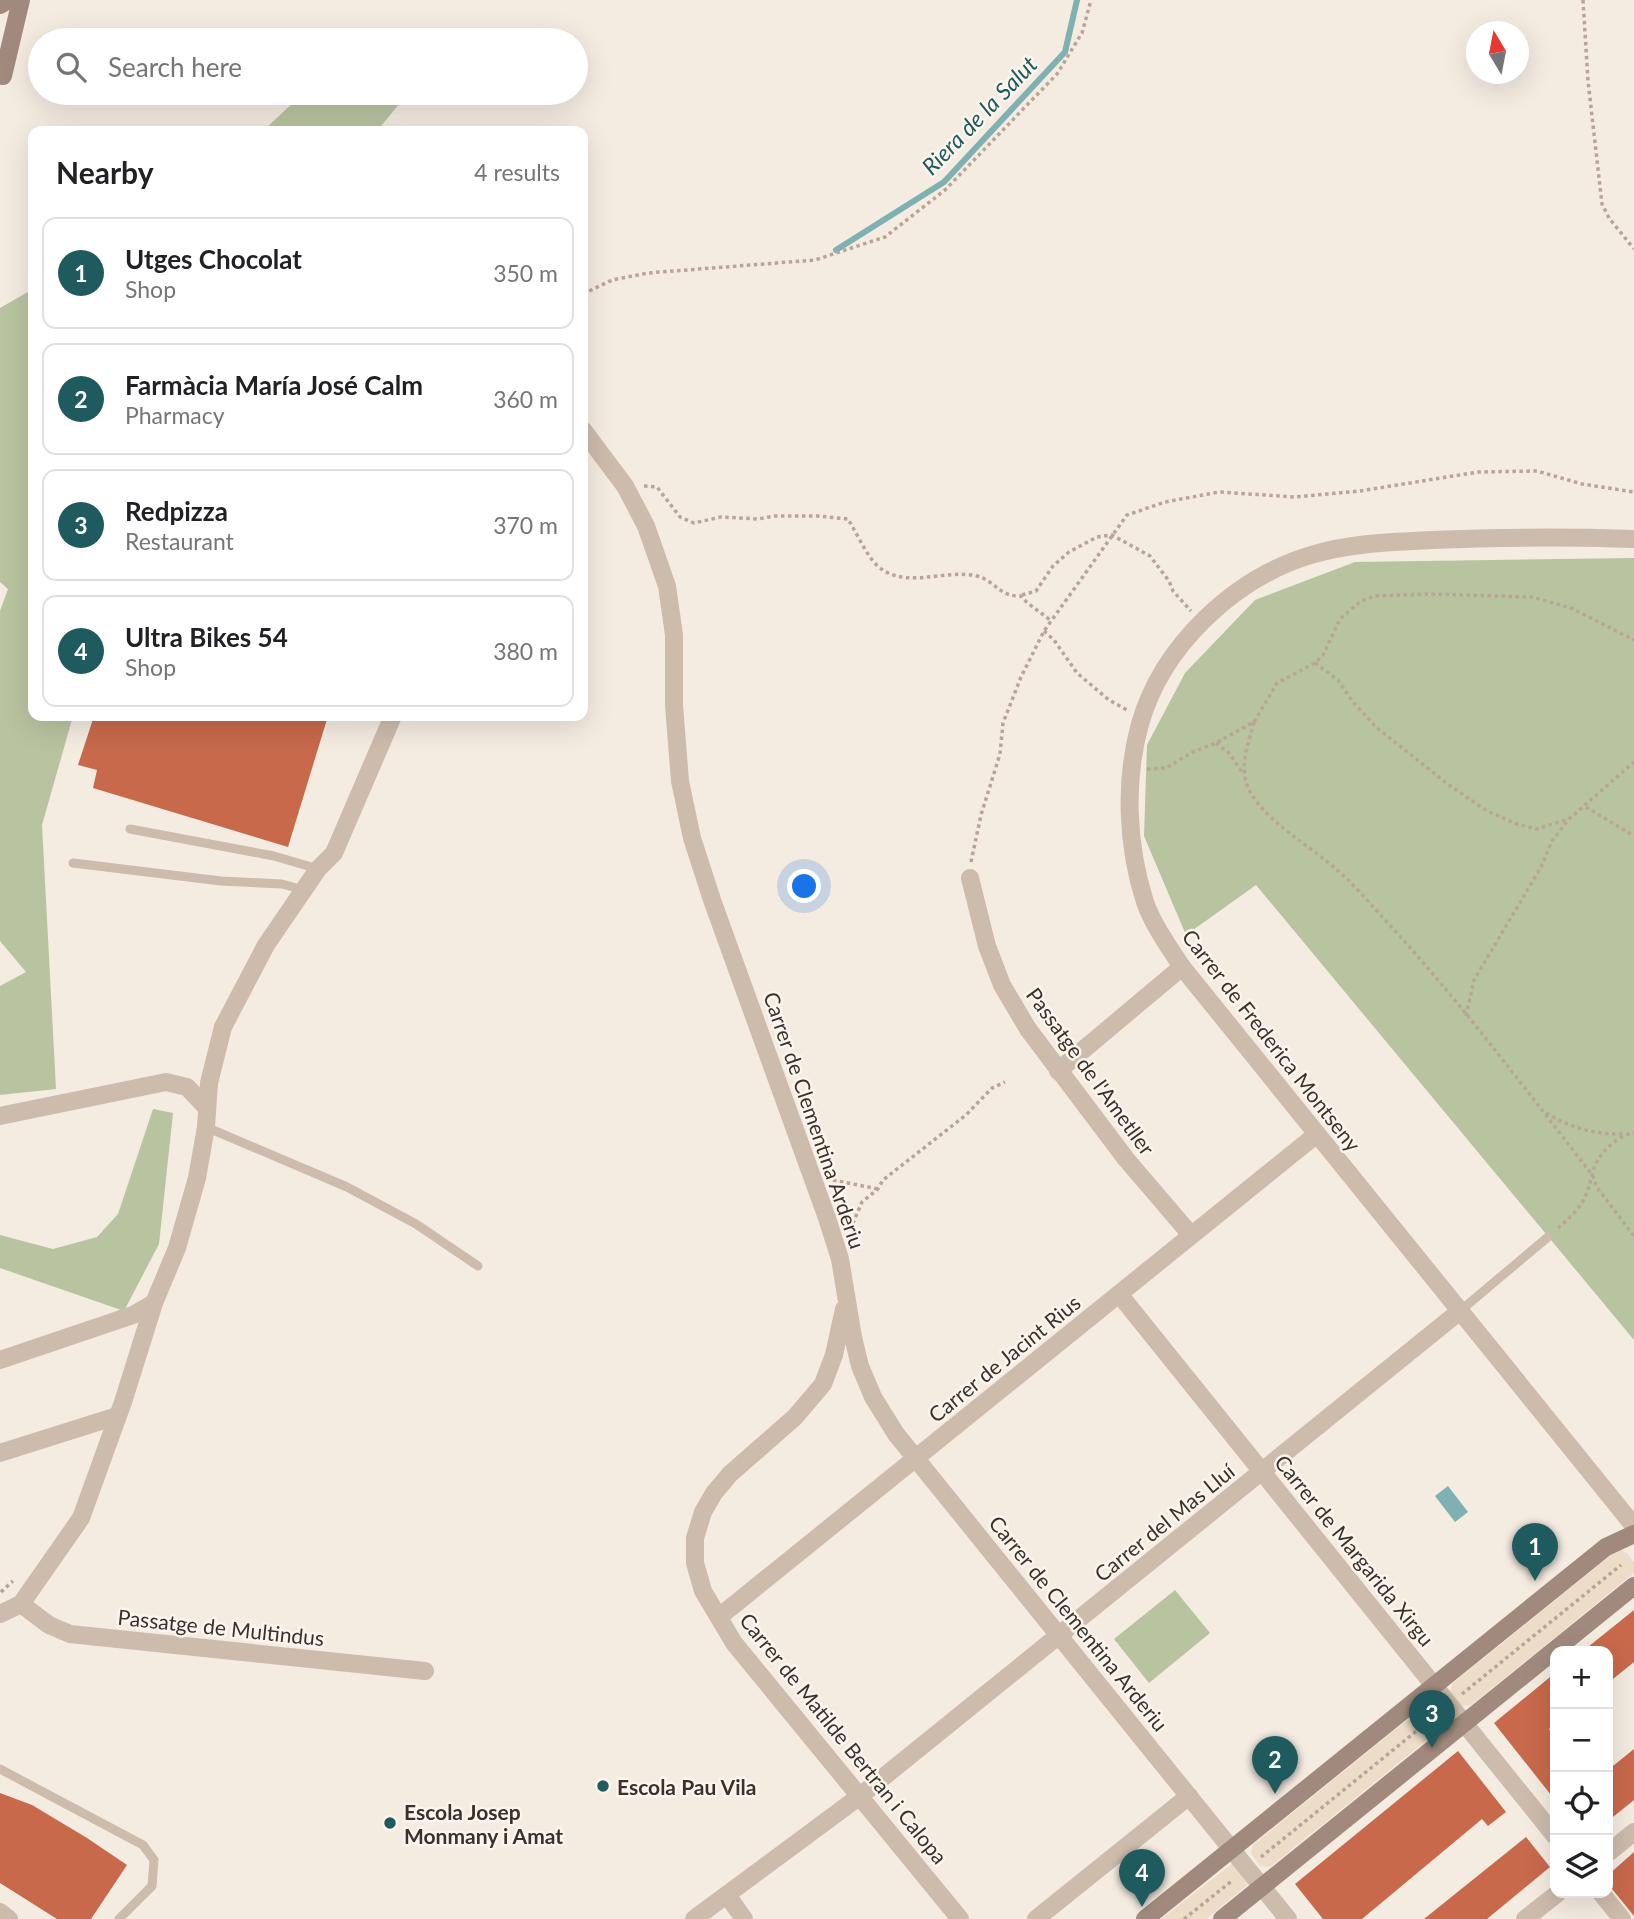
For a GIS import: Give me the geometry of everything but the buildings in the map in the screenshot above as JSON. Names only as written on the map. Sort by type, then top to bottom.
[{"type":"street","points":[[0,5],[8,0]]},
{"type":"street","points":[[1,78],[21,0]]},
{"type":"street","name":"Carrer de Clementina Arderiu","points":[[588,437],[625,486],[646,526],[667,586],[674,635],[674,705],[680,781],[692,838],[840,1259],[860,1366],[873,1397],[896,1434],[1288,1919]]},
{"type":"street","name":"Carrer de Frederica Montseny","points":[[1634,539],[1485,538],[1392,542],[1329,550],[1262,576],[1243,588],[1201,624],[1170,662],[1140,722],[1132,764],[1129,803],[1134,853],[1146,904],[1182,967],[1634,1526]]},
{"type":"street","points":[[0,1614],[21,1604],[81,1518],[153,1303],[181,1236],[197,1178],[209,1083],[223,1027],[265,944],[318,869],[334,853],[391,721]]},
{"type":"street","name":"Passatge de l'Ametller","points":[[970,878],[987,946],[1002,985],[1028,1029],[1126,1159],[1191,1235]]},
{"type":"street","points":[[1058,1071],[1182,967]]},
{"type":"street","points":[[0,1116],[166,1082],[187,1087],[207,1108]]},
{"type":"street","name":"Carrer de Jacint Rius","points":[[719,1617],[1317,1134]]},
{"type":"street","name":"Carrer de Margarida Xirgu","points":[[1119,1294],[1554,1835]]},
{"type":"street","name":"Carrer de Matilde Bertran i Calopa","points":[[846,1298],[834,1355],[823,1384],[795,1417],[730,1474],[714,1493],[703,1512],[695,1538],[695,1563],[703,1591],[734,1643],[960,1919]]},
{"type":"street","points":[[0,1360],[133,1315],[153,1303]]},
{"type":"street","name":"Carrer del Mas Lluí","points":[[694,1919],[860,1796],[1460,1311]]},
{"type":"street","points":[[0,1453],[117,1416]]},
{"type":"street","points":[[1145,1919],[1606,1547],[1634,1534]]},
{"type":"street","points":[[1222,1919],[1464,1723],[1629,1578]]},
{"type":"street","name":"Passatge de Multindus","points":[[21,1604],[49,1625],[70,1634],[425,1671]]},
{"type":"street","points":[[1036,1919],[1189,1796]]},
{"type":"street","points":[[1613,1849],[1634,1832]]},
{"type":"street","points":[[727,1895],[744,1919]]},
{"type":"street","points":[[1525,1919],[1552,1898]]},
{"type":"street","points":[[1605,1898],[1622,1919]]},
{"type":"street","points":[[0,1912],[9,1919]]},
{"type":"lane","points":[[130,829],[274,856],[318,869]]},
{"type":"lane","points":[[73,863],[209,880],[275,884],[304,890]]},
{"type":"lane","points":[[205,1127],[347,1187],[416,1224],[478,1266]]},
{"type":"lane","points":[[1460,1311],[1548,1237]]},
{"type":"lane","points":[[0,1769],[143,1845],[154,1860],[152,1886],[120,1919]]},
{"type":"path","points":[[588,291],[612,279],[648,272],[815,260],[885,237],[945,190],[1057,74],[1082,33],[1091,0]]},
{"type":"path","points":[[1583,0],[1595,160],[1602,204],[1609,218],[1634,249]]},
{"type":"path","points":[[625,486],[657,486],[680,517],[694,523],[721,517],[758,519],[775,516],[817,516],[848,519],[874,562],[892,575],[912,579],[937,575],[977,576],[1009,596],[1021,596],[1036,591],[1054,566],[1069,552],[1097,537],[1112,535],[1150,556],[1169,581],[1173,591],[1201,624]]},
{"type":"path","points":[[1242,772],[1254,722],[1277,683],[1315,663],[1323,654],[1340,619],[1361,601],[1375,596],[1439,594],[1532,597],[1571,608],[1634,640]]},
{"type":"path","points":[[1021,596],[1028,605],[1038,609],[1051,621]]},
{"type":"path","points":[[1044,631],[1054,640],[1077,673],[1109,700],[1128,710],[1140,722]]},
{"type":"path","points":[[1315,663],[1338,680],[1352,701],[1377,728],[1449,785],[1487,811],[1536,829],[1569,820]]},
{"type":"path","points":[[1146,769],[1166,768],[1254,722]]},
{"type":"path","points":[[1216,743],[1228,753],[1242,772],[1253,797],[1277,822],[1331,865],[1376,909],[1542,1111],[1634,1236]]},
{"type":"path","points":[[1466,1016],[1474,980],[1541,867],[1552,841],[1569,820],[1634,762]]},
{"type":"path","points":[[1586,807],[1634,836]]},
{"type":"path","points":[[850,1231],[862,1202],[878,1189],[883,1180],[966,1115],[992,1088],[1005,1082]]},
{"type":"path","points":[[1542,1111],[1572,1127],[1609,1134],[1634,1133]]},
{"type":"path","points":[[1548,1237],[1580,1206],[1590,1187],[1594,1168],[1604,1153],[1627,1133]]},
{"type":"path","points":[[816,1185],[835,1179],[878,1189]]},
{"type":"path","points":[[1616,1560],[1629,1578]]},
{"type":"path","points":[[1455,1699],[1620,1565]]},
{"type":"path","points":[[1465,1683],[1474,1694]]},
{"type":"path","points":[[1256,1861],[1442,1710]]},
{"type":"path","points":[[1421,1717],[1430,1728]]},
{"type":"path","points":[[1265,1844],[1270,1850]]},
{"type":"path","points":[[1184,1919],[1235,1878]]},
{"type":"path","points":[[1222,1879],[1227,1885]]},
{"type":"green space","points":[[291,105],[398,105],[381,126],[268,126]]},
{"type":"green space","points":[[28,292],[28,721],[72,721],[42,825],[56,1089],[0,1095],[0,986],[26,972],[0,941],[0,611],[8,589],[0,582],[0,308]]},
{"type":"green space","points":[[1634,558],[1634,1340],[1256,885],[1186,935],[1144,836],[1147,745],[1185,673],[1255,600],[1355,562]]},
{"type":"green space","points":[[153,1109],[173,1113],[159,1244],[124,1311],[0,1268],[0,1235],[53,1249],[97,1237],[118,1214]]},
{"type":"green space","points":[[1175,1590],[1210,1633],[1149,1683],[1114,1639]]},
{"type":"shaded area","points":[[1621,1550],[1634,1562],[1634,1573],[1471,1705],[1461,1706],[1450,1692],[1452,1684],[1615,1552]]},
{"type":"shaded area","points":[[1435,1703],[1447,1717],[1444,1726],[1270,1867],[1260,1866],[1251,1853],[1253,1845],[1427,1704]]},
{"type":"shaded area","points":[[1232,1864],[1236,1864],[1248,1881],[1246,1886],[1206,1919],[1161,1919]]},
{"type":"water","points":[[1448,1486],[1468,1512],[1455,1522],[1435,1496]]},
{"type":"waterway","name":"Riera de la Salut","points":[[836,250],[944,182],[1065,52],[1077,0]]},
{"type":"place","name":"Utges Chocolat","points":[[1535,1581]]},
{"type":"place","name":"Redpizza","points":[[1432,1748]]},
{"type":"place","name":"Escola Pau Vila","points":[[603,1786]]},
{"type":"place","name":"Farmàcia María José Calm","points":[[1275,1794]]},
{"type":"place","name":"Escola Josep Monmany i Amat","points":[[390,1823]]},
{"type":"place","name":"Ultra Bikes 54","points":[[1142,1907]]}]
